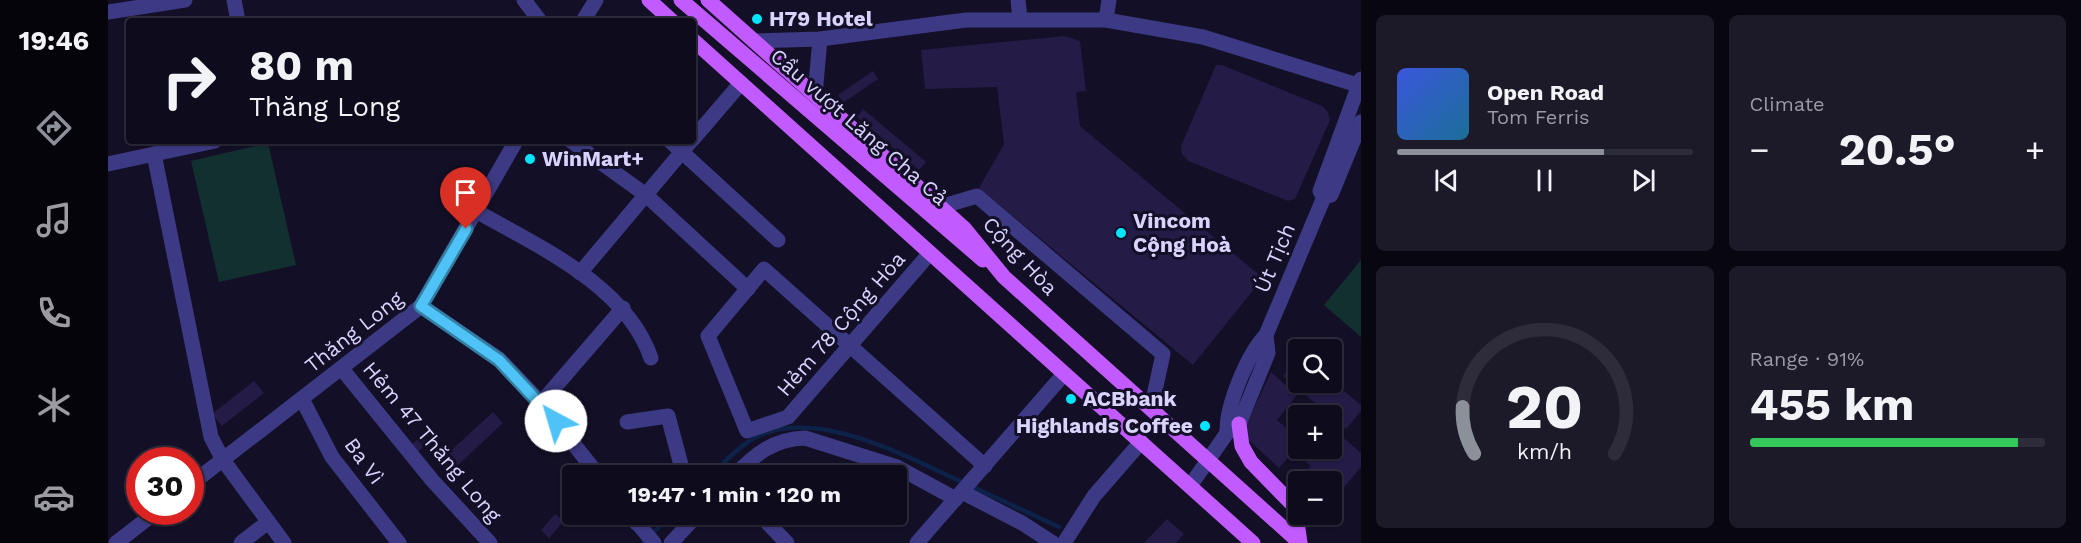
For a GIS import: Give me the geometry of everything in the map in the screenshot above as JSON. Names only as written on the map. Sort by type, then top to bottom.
[{"type":"main road","name":"Cầu vượt Lăng Cha Cả","points":[[681,0],[955,239],[1004,277]]},
{"type":"main road","name":"Cộng Hòa","points":[[708,0],[964,228],[1004,277],[1300,543]]},
{"type":"main road","points":[[651,2],[669,18]]},
{"type":"main road","points":[[696,43],[1253,543]]},
{"type":"main road","points":[[1233,429],[1251,462],[1295,507],[1300,543]]},
{"type":"street","points":[[108,12],[185,0]]},
{"type":"street","points":[[234,0],[237,18]]},
{"type":"street","points":[[524,0],[538,18]]},
{"type":"street","points":[[585,18],[596,0]]},
{"type":"street","points":[[1018,0],[1020,19]]},
{"type":"street","points":[[1106,20],[1109,0]]},
{"type":"street","points":[[754,41],[820,39],[952,21],[1106,20],[1203,37],[1360,83]]},
{"type":"street","points":[[815,95],[820,39]]},
{"type":"street","points":[[696,136],[741,83]]},
{"type":"street","name":"Út Tịch","points":[[1324,197],[1320,191],[1360,83]]},
{"type":"street","name":"Út Tịch","points":[[1324,197],[1331,195],[1361,122]]},
{"type":"street","points":[[108,164],[201,144]]},
{"type":"street","name":"Thăng Long","points":[[204,474],[421,306],[514,144]]},
{"type":"street","points":[[575,144],[645,195],[747,289],[764,269],[985,466]]},
{"type":"street","points":[[580,273],[689,144],[778,240]]},
{"type":"street","points":[[154,154],[211,437],[223,460],[284,543]]},
{"type":"street","points":[[940,207],[977,196],[1163,354],[1151,409]]},
{"type":"street","name":"Út Tịch","points":[[1190,486],[1233,429],[1268,353],[1266,335],[1324,197]]},
{"type":"street","points":[[476,212],[580,273],[623,308],[644,338],[651,358]]},
{"type":"street","name":"Hẻm 78 Cộng Hòa","points":[[747,289],[708,336],[747,431],[788,417],[930,253]]},
{"type":"street","points":[[421,306],[499,360],[542,403],[590,465]]},
{"type":"street","points":[[542,403],[623,308]]},
{"type":"street","name":"Hẻm 47 Thăng Long","points":[[342,369],[432,480],[490,543]]},
{"type":"street","points":[[917,543],[1064,374]]},
{"type":"street","name":"Ba Vì","points":[[303,399],[332,457],[399,543]]},
{"type":"street","points":[[627,422],[668,416],[681,465]]},
{"type":"street","points":[[744,465],[752,457],[790,438],[821,441],[888,465]]},
{"type":"street","points":[[1064,543],[1094,496],[1141,442]]},
{"type":"street","points":[[907,472],[1022,523],[1053,543]]},
{"type":"street","points":[[241,543],[268,522]]},
{"type":"street","points":[[116,543],[139,525]]},
{"type":"street","points":[[638,525],[654,543]]},
{"type":"street","points":[[671,543],[688,525]]},
{"type":"street","points":[[770,525],[787,543]]},
{"type":"green space","points":[[268,144],[296,265],[219,282],[191,161]]},
{"type":"green space","points":[[1361,260],[1361,337],[1324,305]]},
{"type":"building","name":"Vincom Cộng Hoà","points":[[1065,36],[1080,41],[1086,91],[1076,92],[1080,126],[1263,278],[1193,365],[979,188],[1004,144],[997,87],[925,89],[921,50]]},
{"type":"building","points":[[1216,65],[1222,65],[1322,106],[1328,112],[1330,120],[1295,199],[1288,201],[1188,161],[1182,154],[1181,146]]},
{"type":"building","points":[[873,71],[878,79],[843,103],[838,95]]},
{"type":"building","points":[[863,109],[926,162],[919,170],[857,117]]},
{"type":"building","points":[[1288,370],[1288,380],[1283,376]]},
{"type":"building","points":[[1271,372],[1288,387],[1288,393],[1297,395],[1277,420],[1288,430],[1288,458],[1279,468],[1242,434]]},
{"type":"building","points":[[254,381],[264,393],[222,426],[212,414]]},
{"type":"building","points":[[1342,389],[1361,405],[1361,411],[1346,429],[1342,426],[1342,405],[1317,405],[1303,393],[1342,393]]},
{"type":"building","points":[[493,412],[503,423],[456,467],[445,456]]},
{"type":"building","points":[[421,436],[428,442],[415,455],[408,448]]},
{"type":"building","points":[[1342,437],[1361,453],[1361,467],[1342,490],[1342,471],[1307,471],[1311,466],[1302,459],[1342,459]]},
{"type":"building","points":[[555,514],[562,519],[562,523],[549,538],[541,530]]},
{"type":"building","points":[[1167,519],[1184,534],[1176,543],[1144,543]]},
{"type":"waterway","points":[[722,465],[748,442],[772,431],[799,427],[828,430],[857,437],[964,483]]},
{"type":"waterway","points":[[971,486],[1059,527]]},
{"type":"waterway","points":[[643,543],[661,525]]},
{"type":"place","name":"H79 Hotel","points":[[757,19]]},
{"type":"place","name":"WinMart+","points":[[530,159]]},
{"type":"place","name":"Vincom Cộng Hoà","points":[[1121,233]]},
{"type":"place","name":"ACBbank","points":[[1071,399]]},
{"type":"place","name":"Highlands Coffee","points":[[1205,426]]},
{"type":"route","points":[[466,229],[421,306],[488,351],[510,369],[556,421]]}]
